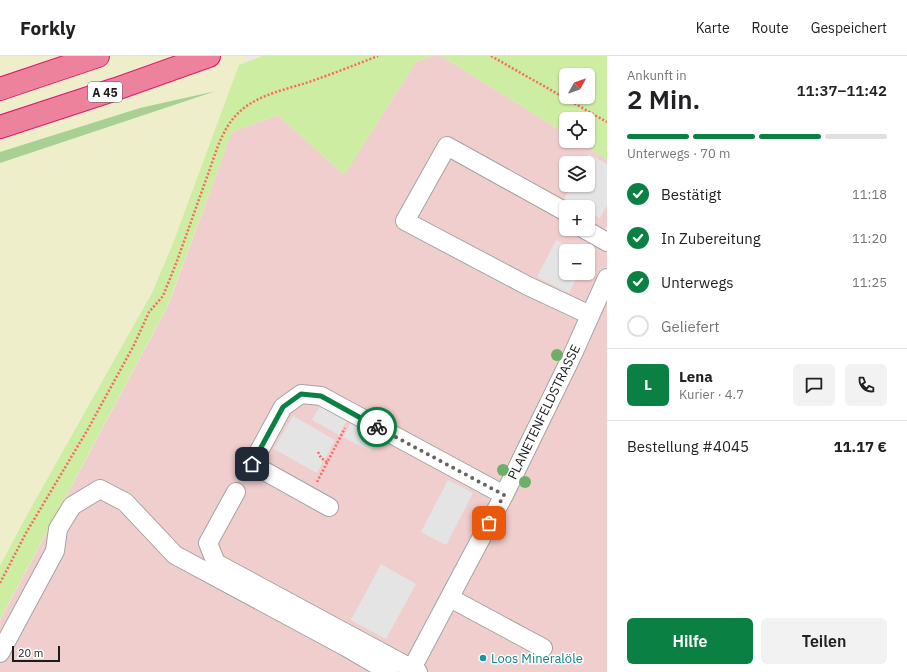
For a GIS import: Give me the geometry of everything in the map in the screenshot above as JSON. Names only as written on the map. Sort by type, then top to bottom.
[{"type":"highway","points":[[0,89],[98,56]]},
{"type":"highway","name":"A 45","points":[[0,127],[116,89],[209,56]]},
{"type":"street","points":[[559,208],[447,146],[405,221],[528,286],[590,315]]},
{"type":"street","points":[[595,235],[607,242]]},
{"type":"street","name":"PLANETENFELDSTRASSE","points":[[414,671],[504,495],[572,356],[607,278]]},
{"type":"street","points":[[329,507],[252,464],[283,407],[301,394],[321,396],[504,495]]},
{"type":"street","points":[[0,654],[55,551],[58,529],[72,506],[100,489],[125,502],[176,555],[346,647],[389,672]]},
{"type":"street","points":[[236,492],[208,543],[216,563],[414,671]]},
{"type":"street","points":[[450,598],[543,648]]},
{"type":"path","points":[[0,583],[26,533],[92,422],[134,345],[149,312],[163,296],[177,262],[222,135],[231,120],[244,108],[271,94],[309,82],[378,56]]},
{"type":"path","points":[[491,56],[607,122]]},
{"type":"path","points":[[310,496],[353,414]]},
{"type":"path","points":[[318,452],[321,458],[327,462]]},
{"type":"shaded area","points":[[432,56],[441,56],[559,130],[559,148],[588,148],[607,160],[607,225],[604,232],[607,232],[607,672],[0,672],[0,620],[168,306],[232,132],[278,115],[344,175],[416,62]]},
{"type":"shaded area","points":[[595,157],[607,164],[607,205],[600,218],[595,216],[595,200],[568,200],[564,198],[568,192],[595,192]]},
{"type":"shaded area","points":[[556,240],[563,244],[559,244],[559,280],[576,280],[569,293],[537,277]]},
{"type":"shaded area","points":[[321,404],[348,418],[339,435],[312,420]]},
{"type":"shaded area","points":[[293,416],[335,440],[317,473],[274,449]]},
{"type":"shaded area","points":[[352,421],[379,435],[370,451],[343,437]]},
{"type":"shaded area","points":[[448,480],[473,493],[446,545],[421,532]]},
{"type":"shaded area","points":[[381,564],[416,584],[386,639],[351,620]]},
{"type":"green space","points":[[0,56],[247,56],[227,99],[172,246],[151,293],[26,516],[0,566]]},
{"type":"green space","points":[[262,56],[432,56],[416,62],[344,175],[278,115],[232,132],[167,307],[0,619],[0,566],[27,515],[152,293],[172,246],[239,65]]},
{"type":"green space","points":[[441,56],[607,56],[607,160],[588,148],[595,148],[595,112],[559,112],[559,130]]},
{"type":"green space","points":[[216,91],[0,163],[0,152],[140,108]]},
{"type":"way so far","points":[[377,427],[504,495],[489,523]]},
{"type":"place","name":"Loos Mineralöle","points":[[483,658]]},
{"type":"route","points":[[252,464],[283,407],[301,394],[321,396],[377,427]]}]
